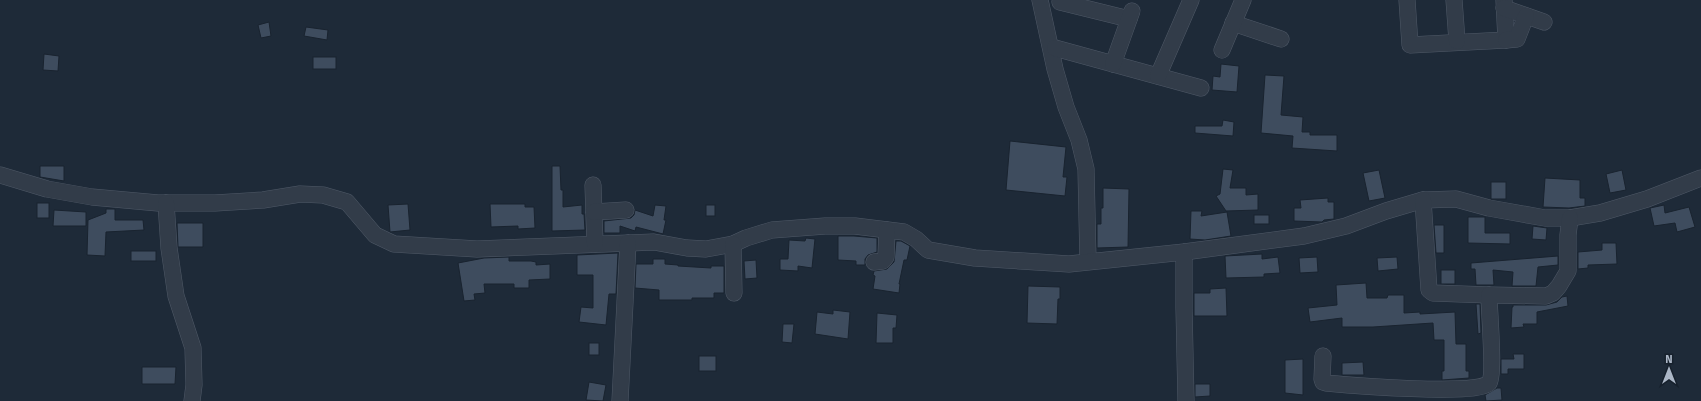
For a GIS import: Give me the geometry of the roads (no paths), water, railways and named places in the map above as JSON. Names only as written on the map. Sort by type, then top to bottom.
[{"type":"street","points":[[1040,0],[1055,69],[1066,107],[1079,140],[1086,169],[1088,261]]},
{"type":"street","points":[[1158,76],[1191,0]]},
{"type":"street","points":[[1222,50],[1243,0]]},
{"type":"street","points":[[1407,0],[1410,44],[1517,40],[1526,16]]},
{"type":"street","points":[[1454,0],[1457,42]]},
{"type":"street","points":[[1060,2],[1131,15],[1113,64]]},
{"type":"street","points":[[1504,4],[1506,40]]},
{"type":"street","points":[[1504,4],[1526,16],[1544,22]]},
{"type":"street","points":[[1233,23],[1281,40]]},
{"type":"street","points":[[1055,48],[1201,88]]},
{"type":"street","points":[[0,175],[47,189],[92,197],[166,203],[263,200],[300,194],[323,195],[347,202],[375,235],[394,244],[477,249],[654,242],[687,248],[700,248],[733,244],[746,238],[772,230],[825,226],[855,226],[904,232],[916,239],[928,250],[975,258],[1069,264],[1184,252],[1304,236],[1346,226],[1386,211],[1423,200],[1456,199],[1489,208],[1545,218],[1570,218],[1600,214],[1701,178]]},
{"type":"street","points":[[593,185],[595,244]]},
{"type":"street","points":[[1423,200],[1430,290],[1433,293],[1546,296],[1559,286],[1568,271],[1568,235],[1570,218]]},
{"type":"street","points":[[166,203],[169,248],[176,296],[193,348],[194,385],[192,401]]},
{"type":"street","points":[[594,212],[626,210]]},
{"type":"street","points":[[874,262],[883,261],[886,257],[887,230]]},
{"type":"street","points":[[620,401],[628,243]]},
{"type":"street","points":[[733,244],[734,292]]},
{"type":"street","points":[[1184,252],[1186,401]]},
{"type":"street","points":[[1323,356],[1322,379],[1323,382],[1326,383],[1358,386],[1459,389],[1484,386],[1489,383],[1492,377],[1489,295]]}]
